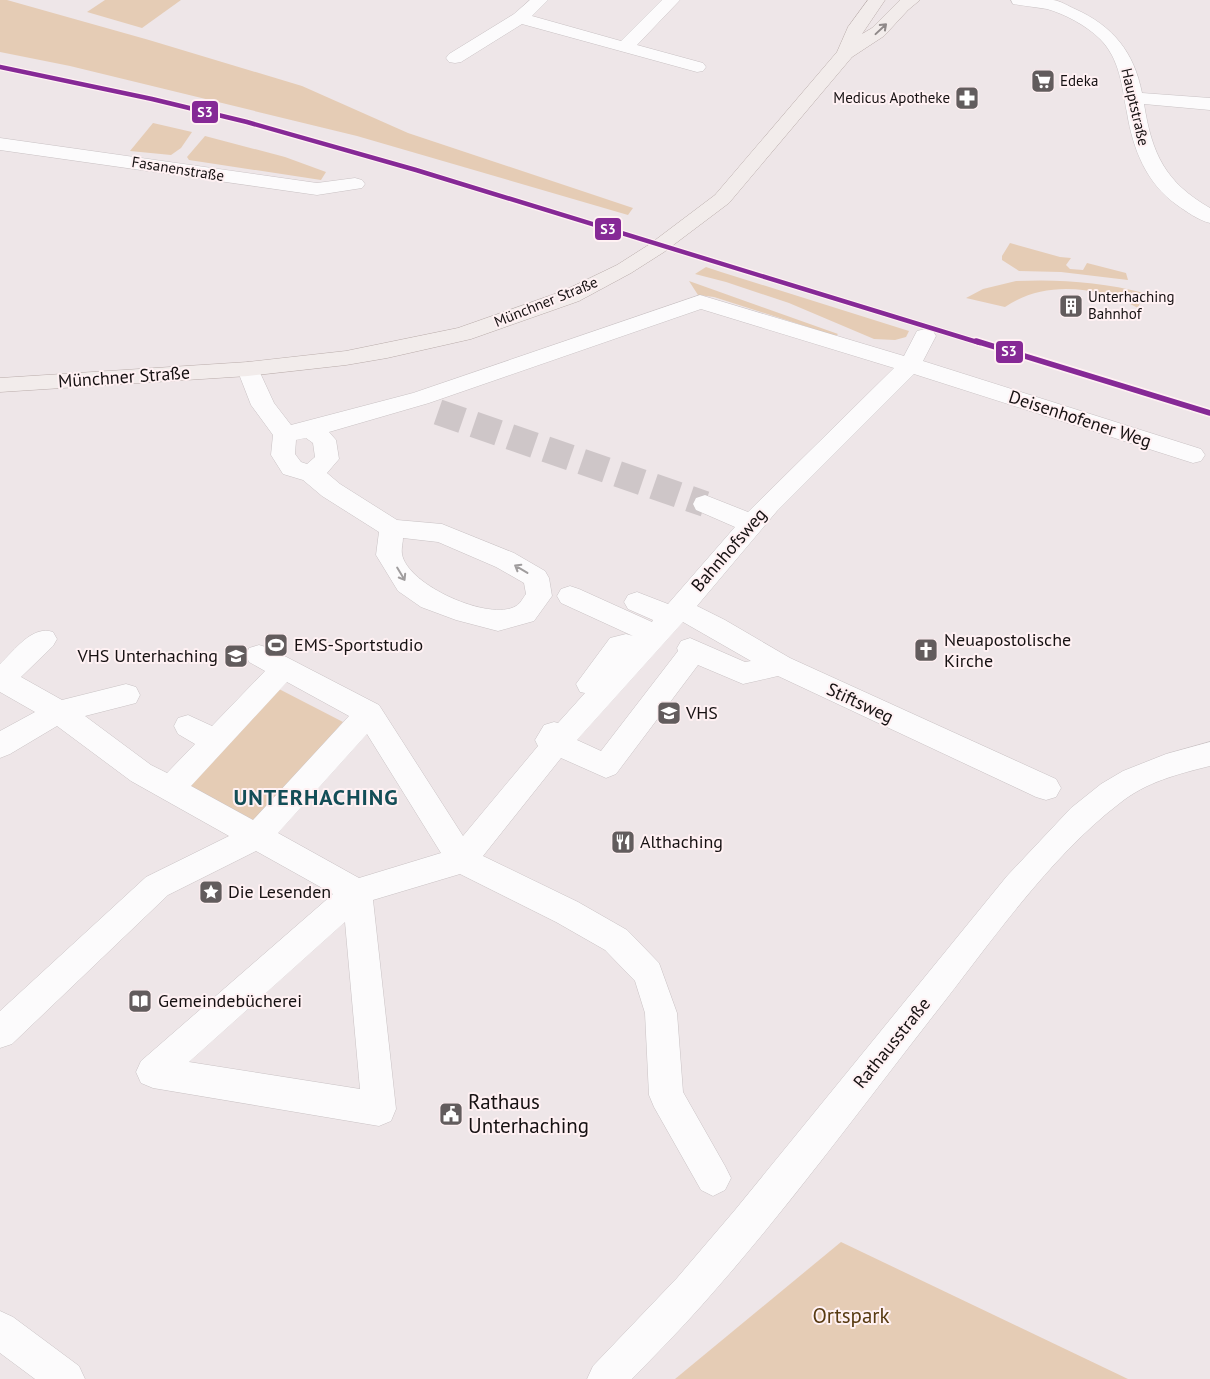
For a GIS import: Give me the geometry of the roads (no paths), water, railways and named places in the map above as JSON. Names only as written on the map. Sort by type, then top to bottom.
[{"type":"main road","name":"Münchner Straße","points":[[846,53],[857,27],[877,0]]},
{"type":"main road","name":"Münchner Straße","points":[[0,385],[308,364],[387,352],[463,334],[571,296],[624,269],[657,248],[722,199],[846,53],[878,32],[902,6],[912,0]]},
{"type":"street","points":[[455,58],[520,18],[540,0]]},
{"type":"street","points":[[625,47],[672,0]]},
{"type":"street","name":"Hauptstraße","points":[[1019,0],[1047,2],[1072,12],[1112,42],[1124,59],[1146,157],[1168,189],[1210,218]]},
{"type":"street","points":[[520,18],[697,67]]},
{"type":"street","points":[[1134,98],[1210,104]]},
{"type":"street","name":"Fasanenstraße","points":[[0,144],[317,189],[355,184]]},
{"type":"street","points":[[285,434],[430,405],[700,302],[910,365]]},
{"type":"street","points":[[851,333],[910,365]]},
{"type":"street","name":"Bahnhofsweg","points":[[626,680],[620,645],[654,629],[775,498],[910,365],[929,341]]},
{"type":"street","name":"Deisenhofener Weg","points":[[910,365],[1131,441],[1193,455]]},
{"type":"street","points":[[248,369],[263,405],[285,434],[282,455],[292,468],[312,474],[331,490],[392,528],[442,533],[505,560],[536,578],[539,596],[525,614],[498,621],[465,613],[430,600],[407,584],[389,555],[392,528]]},
{"type":"street","points":[[310,429],[324,440],[328,459],[312,474]]},
{"type":"street","points":[[705,504],[751,524]]},
{"type":"street","points":[[570,596],[654,629],[743,673],[780,665]]},
{"type":"street","points":[[637,602],[654,629]]},
{"type":"street","name":"Stiftsweg","points":[[654,629],[716,627],[780,665],[1046,788]]},
{"type":"street","points":[[44,639],[0,680],[59,712],[141,773],[357,892]]},
{"type":"street","points":[[626,680],[606,766],[549,740],[626,680],[690,646]]},
{"type":"street","points":[[259,655],[364,707],[462,860],[567,912],[616,940],[648,973],[661,1013],[666,1095],[713,1178]]},
{"type":"street","points":[[170,789],[284,668]]},
{"type":"street","points":[[3,744],[59,712],[126,695]]},
{"type":"street","points":[[3,1039],[158,886],[256,837],[364,707]]},
{"type":"street","points":[[188,726],[214,741]]},
{"type":"street","points":[[357,892],[379,1109],[152,1072],[357,892],[462,860],[556,744]]},
{"type":"street","name":"Rathausstraße","points":[[606,1379],[690,1291],[748,1223],[1018,885],[1081,817],[1111,793],[1133,779],[1166,766],[1210,754]]},
{"type":"street","points":[[0,1330],[66,1379]]},
{"type":"tunnel","points":[[438,412],[705,504]]},
{"type":"place","name":"Edeka","points":[[1043,81]]},
{"type":"place","name":"Medicus Apotheke","points":[[967,98]]},
{"type":"place","name":"Unterhaching Bahnhof","points":[[1071,306]]},
{"type":"place","name":"EMS-Sportstudio","points":[[276,645]]},
{"type":"place","name":"Neuapostolische Kirche","points":[[926,650]]},
{"type":"place","name":"VHS Unterhaching","points":[[236,656]]},
{"type":"place","name":"VHS","points":[[669,713]]},
{"type":"place","name":"Althaching","points":[[623,842]]},
{"type":"place","name":"Die Lesenden","points":[[211,892]]},
{"type":"place","name":"Gemeindebücherei","points":[[140,1001]]},
{"type":"place","name":"Rathaus Unterhaching","points":[[451,1114]]},
{"type":"district","name":"UNTERHACHING","points":[[316,797]]},
{"type":"park label","name":"Ortspark","points":[[851,1316]]}]
